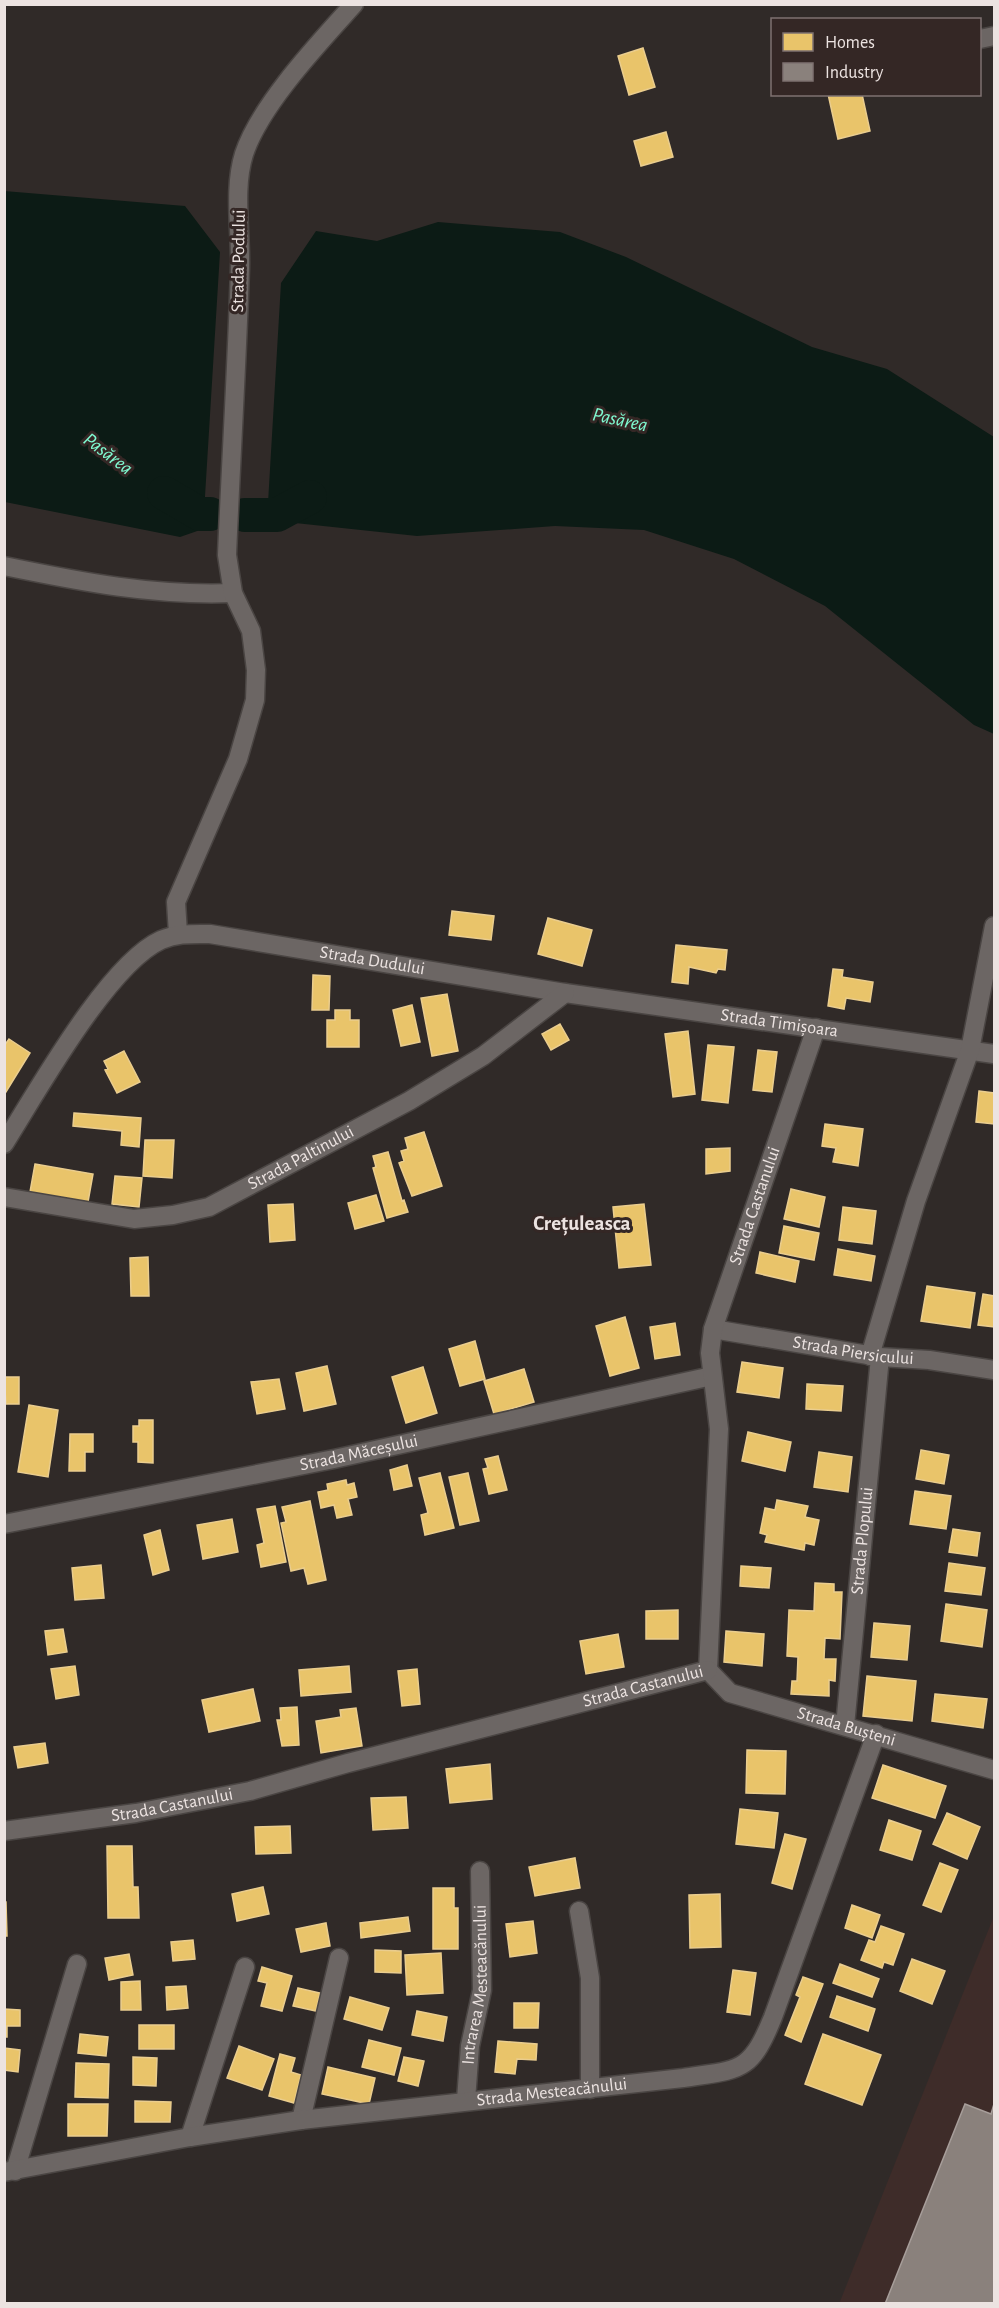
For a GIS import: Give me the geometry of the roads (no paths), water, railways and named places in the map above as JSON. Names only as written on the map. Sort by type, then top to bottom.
[{"type":"street","name":"Strada Podului","points":[[233,594],[227,555],[239,304],[240,183],[244,154],[265,115],[304,59],[354,4]]},
{"type":"street","points":[[4,566],[138,592],[187,595],[233,594],[243,612],[251,631],[254,651],[255,700],[238,759],[176,902],[178,933]]},
{"type":"street","name":"Strada Plopului","points":[[845,1726],[875,1357],[916,1201],[970,1050],[994,926]]},
{"type":"street","name":"Strada Dudului","points":[[4,1144],[65,1048],[120,972],[158,941],[178,933],[210,934],[565,993]]},
{"type":"street","name":"Strada Timișoara","points":[[565,993],[994,1054]]},
{"type":"street","name":"Strada Paltinului","points":[[4,1197],[134,1219],[173,1215],[209,1207],[410,1101],[483,1056],[565,993]]},
{"type":"street","name":"Strada Castanului","points":[[4,1831],[136,1813],[250,1791],[348,1763],[708,1670],[719,1429],[712,1376],[713,1329],[816,1028]]},
{"type":"street","name":"Strada Piersicului","points":[[713,1329],[875,1357],[929,1360],[994,1370]]},
{"type":"street","name":"Strada Măceșului","points":[[4,1524],[334,1459],[712,1376]]},
{"type":"street","name":"Strada Bușteni","points":[[708,1670],[730,1693],[994,1770]]},
{"type":"street","name":"Strada Mesteacănului","points":[[10,2171],[190,2137],[301,2120],[466,2100],[590,2089],[742,2067],[754,2058],[774,2017],[876,1734]]},
{"type":"street","name":"Intrarea Mesteacănului","points":[[466,2100],[470,2046],[482,1990],[480,1871]]},
{"type":"street","points":[[579,1911],[590,1978],[590,2089]]},
{"type":"street","points":[[301,2120],[339,1958]]},
{"type":"street","points":[[10,2171],[77,1964]]},
{"type":"street","points":[[190,2137],[245,1967]]},
{"type":"water","points":[[4,191],[185,206],[220,252],[203,529],[180,537],[5,502]]},
{"type":"water","points":[[438,222],[560,232],[626,257],[812,347],[887,369],[994,437],[994,734],[974,725],[825,606],[734,559],[644,530],[555,526],[417,536],[267,520],[281,283],[316,231],[377,241]]},
{"type":"waterway","name":"Pasărea","points":[[164,493],[200,514],[210,514]]},
{"type":"waterway","name":"Pasărea","points":[[245,515],[277,515],[310,497]]},
{"type":"district","name":"Crețuleasca","points":[[582,1223]]}]
